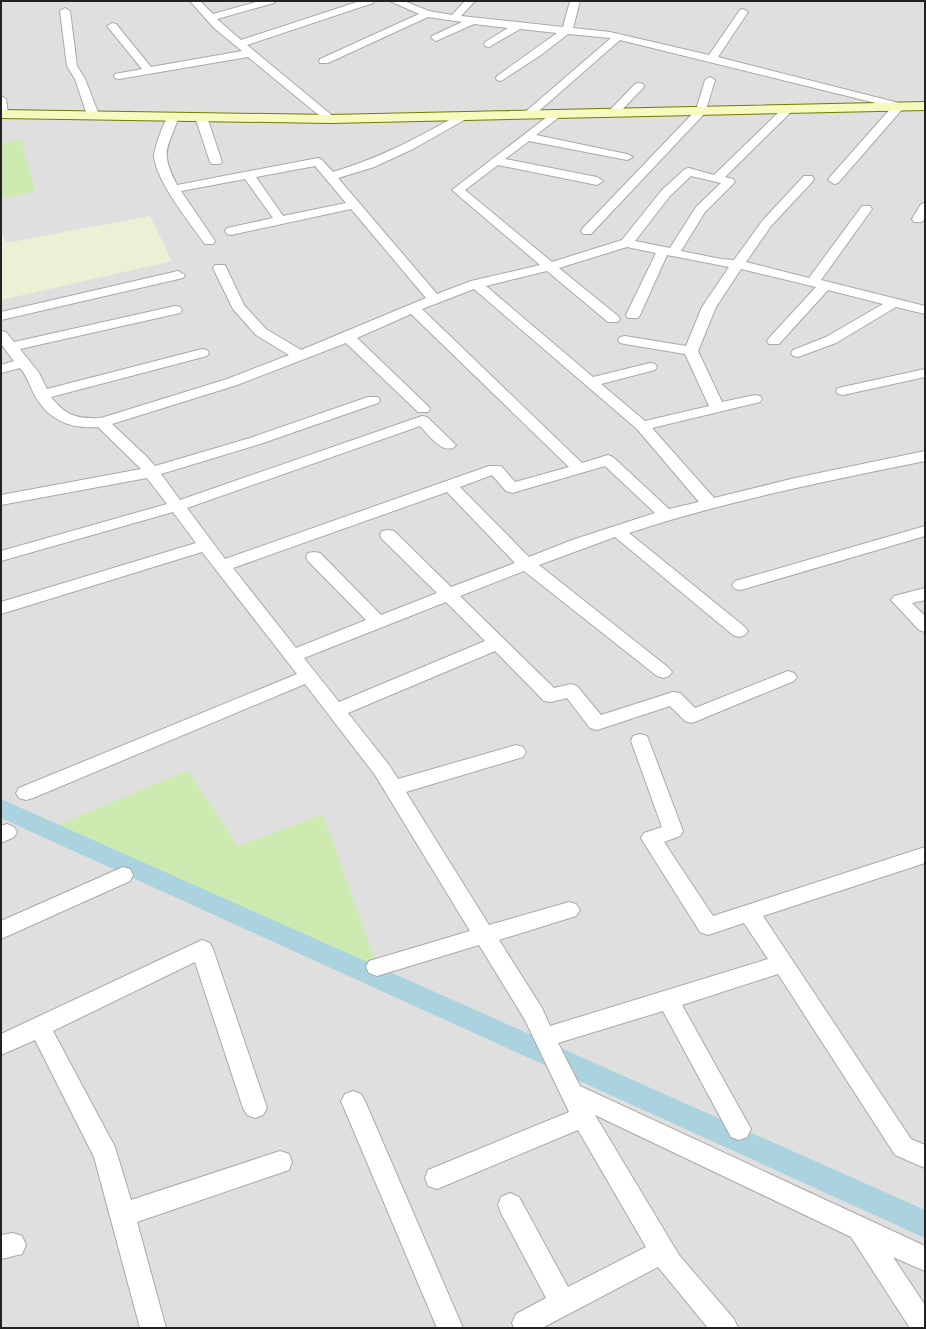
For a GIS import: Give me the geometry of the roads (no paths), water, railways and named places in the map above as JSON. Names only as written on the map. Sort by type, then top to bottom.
[{"type":"street","points":[[195,1],[210,18],[239,44],[330,119]]},
{"type":"street","points":[[210,18],[271,1]]},
{"type":"street","points":[[239,44],[370,1]]},
{"type":"street","points":[[395,1],[427,14],[473,21],[567,30],[618,37],[899,106]]},
{"type":"street","points":[[454,18],[470,1]]},
{"type":"street","points":[[500,78],[537,53],[567,30],[575,1]]},
{"type":"street","points":[[65,11],[72,66],[80,79],[93,115]]},
{"type":"street","points":[[712,59],[743,12]]},
{"type":"street","points":[[324,60],[427,14]]},
{"type":"street","points":[[436,38],[473,21]]},
{"type":"street","points":[[488,44],[518,25]]},
{"type":"street","points":[[112,26],[148,71]]},
{"type":"street","points":[[528,115],[618,37]]},
{"type":"street","points":[[119,76],[251,54]]},
{"type":"street","points":[[587,232],[701,111],[710,80]]},
{"type":"street","points":[[613,113],[639,86]]},
{"type":"street","points":[[1,100],[2,114],[330,119],[925,106]]},
{"type":"street","points":[[834,180],[899,106]]},
{"type":"street","points":[[717,179],[788,109]]},
{"type":"street","points":[[556,115],[458,190],[613,319]]},
{"type":"street","points":[[173,116],[160,155],[173,189],[209,241]]},
{"type":"street","points":[[330,177],[370,165],[409,147],[462,116]]},
{"type":"street","points":[[201,117],[216,162]]},
{"type":"street","points":[[527,137],[627,156]]},
{"type":"street","points":[[495,161],[597,181]]},
{"type":"street","points":[[173,189],[318,162],[434,299]]},
{"type":"street","points":[[627,243],[666,193],[689,172],[729,182],[700,210],[668,252],[633,315]]},
{"type":"street","points":[[248,175],[280,220]]},
{"type":"street","points":[[717,408],[691,350],[710,307],[738,264],[767,224],[808,179]]},
{"type":"street","points":[[231,230],[353,205]]},
{"type":"street","points":[[918,219],[925,207]]},
{"type":"street","points":[[774,341],[819,284],[866,209]]},
{"type":"street","points":[[1,335],[22,363],[32,373],[42,395],[53,409],[65,419],[87,424],[102,422],[232,382],[348,337],[434,299],[476,284],[551,266],[627,243],[721,264],[738,264],[924,308]]},
{"type":"street","points":[[220,268],[238,306],[262,332],[301,356]]},
{"type":"street","points":[[1,316],[178,275]]},
{"type":"street","points":[[476,284],[642,426],[710,504]]},
{"type":"street","points":[[798,353],[831,340],[894,302]]},
{"type":"street","points":[[413,308],[579,468]]},
{"type":"street","points":[[10,347],[175,310]]},
{"type":"street","points":[[348,337],[423,409]]},
{"type":"street","points":[[625,340],[691,350]]},
{"type":"street","points":[[42,395],[202,353]]},
{"type":"street","points":[[1,369],[22,363]]},
{"type":"street","points":[[590,382],[650,367]]},
{"type":"street","points":[[843,391],[925,373]]},
{"type":"street","points":[[642,426],[755,399]]},
{"type":"street","points":[[1,500],[152,472],[255,441],[373,400]]},
{"type":"street","points":[[1,556],[177,506],[422,420],[448,445]]},
{"type":"street","points":[[102,422],[142,460],[152,472],[222,566],[382,770],[534,1015],[583,1117],[670,1264],[725,1328]]},
{"type":"street","points":[[292,656],[526,564],[666,515],[795,483],[925,456]]},
{"type":"street","points":[[222,566],[495,469],[512,488],[608,460],[666,515]]},
{"type":"street","points":[[449,485],[526,564],[663,672]]},
{"type":"street","points":[[617,531],[739,632]]},
{"type":"street","points":[[741,585],[925,531]]},
{"type":"street","points":[[388,535],[551,696],[571,690],[597,723],[673,698],[692,716],[788,677]]},
{"type":"street","points":[[1,608],[206,545]]},
{"type":"street","points":[[314,557],[378,622]]},
{"type":"street","points":[[925,594],[900,600],[925,626]]},
{"type":"street","points":[[335,711],[497,643]]},
{"type":"street","points":[[26,793],[308,676]]},
{"type":"street","points":[[640,741],[673,831],[651,838],[708,926],[925,855]]},
{"type":"street","points":[[393,788],[516,752]]},
{"type":"street","points":[[1,930],[123,875]]},
{"type":"street","points":[[377,967],[569,910]]},
{"type":"street","points":[[750,912],[903,1147],[925,1157]]},
{"type":"street","points":[[1,1044],[202,949],[255,1108]]},
{"type":"street","points":[[544,1038],[783,963]]},
{"type":"street","points":[[668,1000],[739,1129]]},
{"type":"street","points":[[39,1026],[106,1155],[153,1328]]},
{"type":"street","points":[[572,1093],[925,1258]]},
{"type":"street","points":[[353,1101],[450,1328]]},
{"type":"street","points":[[437,1178],[583,1117]]},
{"type":"street","points":[[122,1215],[280,1162]]},
{"type":"street","points":[[510,1205],[563,1303]]},
{"type":"street","points":[[860,1228],[925,1328]]},
{"type":"street","points":[[524,1323],[663,1251]]},
{"type":"waterway","points":[[1,808],[925,1224]]}]
